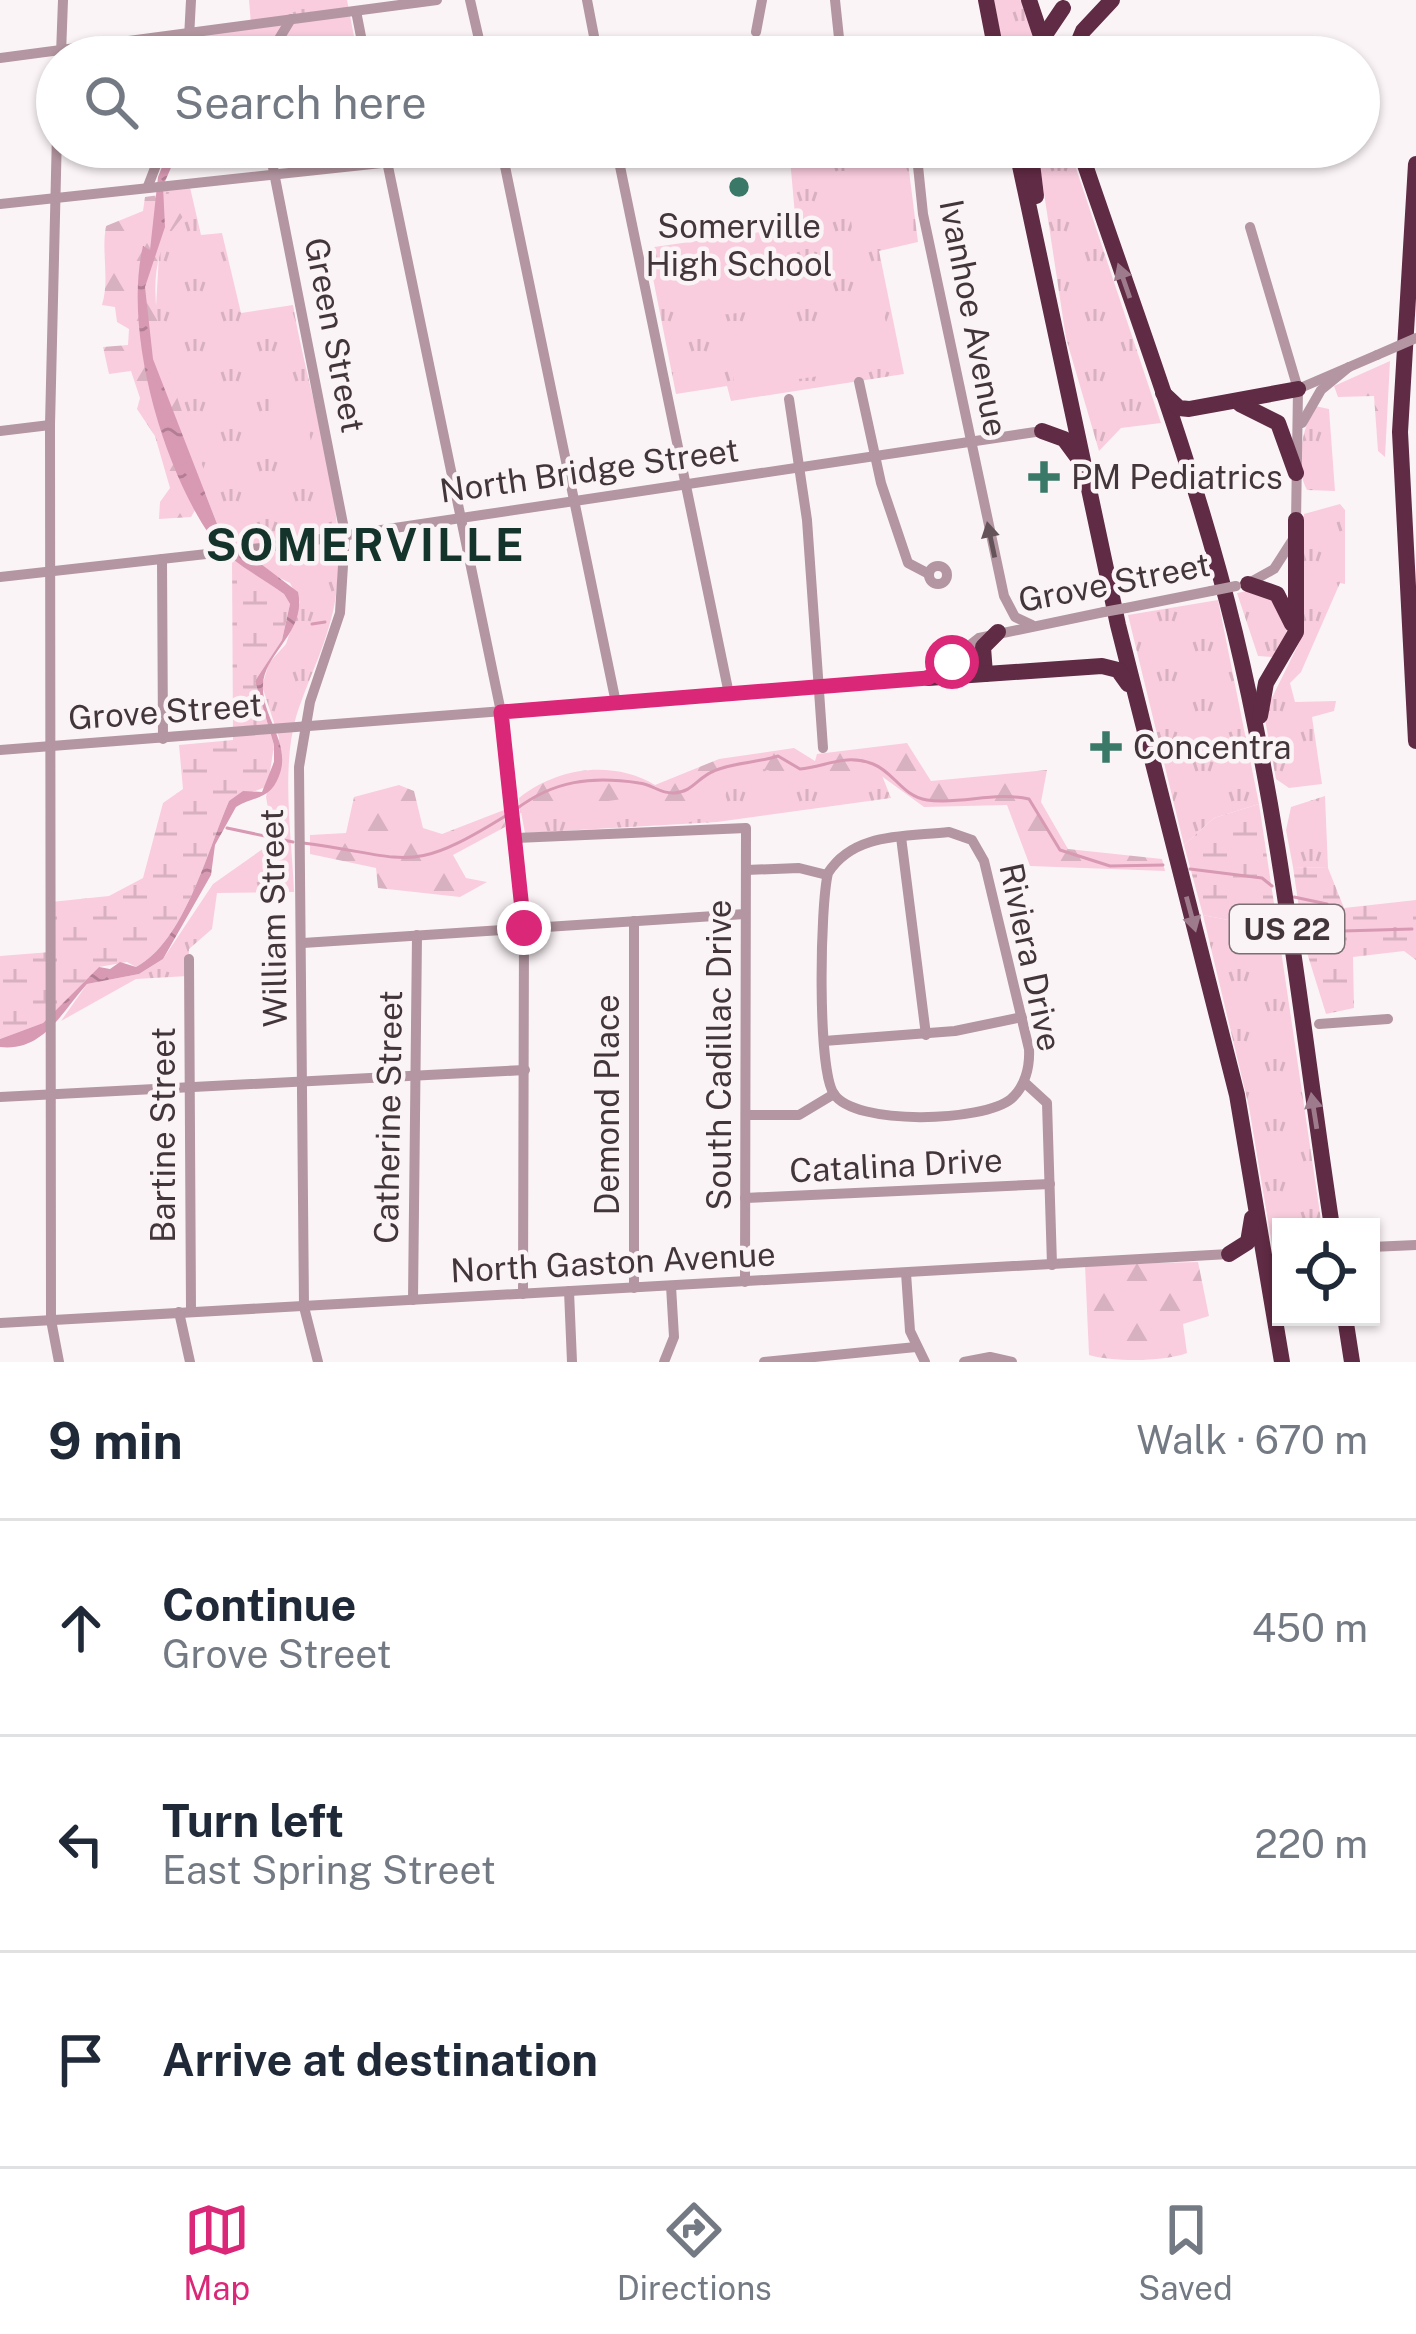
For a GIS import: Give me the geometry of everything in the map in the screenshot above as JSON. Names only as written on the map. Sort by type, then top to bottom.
[{"type":"highway","points":[[986,0],[994,36]]},
{"type":"highway","points":[[1029,0],[1041,36]]},
{"type":"highway","points":[[1081,36],[1112,0]]},
{"type":"highway","points":[[1045,36],[1068,4]]},
{"type":"highway","points":[[1416,164],[1400,432],[1416,741]]},
{"type":"highway","name":"US 22","points":[[1020,168],[1111,618],[1220,1023],[1282,1362]]},
{"type":"highway","points":[[1033,168],[1056,334]]},
{"type":"highway","name":"US 22","points":[[1086,168],[1162,392],[1235,632],[1263,765],[1332,1218]]},
{"type":"highway","points":[[1162,392],[1180,408],[1198,409],[1298,389]]},
{"type":"highway","points":[[1042,431],[1057,420],[1069,392]]},
{"type":"highway","points":[[1227,403],[1257,408],[1278,423],[1296,473]]},
{"type":"highway","points":[[1179,445],[1186,418],[1198,409]]},
{"type":"highway","points":[[1042,431],[1064,440],[1084,469]]},
{"type":"highway","points":[[1263,765],[1263,691],[1296,632],[1296,520]]},
{"type":"highway","points":[[1235,632],[1247,653],[1265,663],[1282,654],[1292,633],[1291,617],[1277,594],[1242,585]]},
{"type":"highway","points":[[1088,665],[1110,654],[1111,618]]},
{"type":"highway","points":[[985,674],[983,647],[998,632]]},
{"type":"highway","points":[[928,678],[1088,665],[1118,670],[1134,692]]},
{"type":"highway","points":[[1229,1254],[1250,1238],[1254,1190]]},
{"type":"highway","points":[[1229,1254],[1250,1260],[1268,1276]]},
{"type":"highway","points":[[1349,1326],[1352,1358]]},
{"type":"street","points":[[62,36],[63,0]]},
{"type":"street","points":[[190,0],[190,36]]},
{"type":"street","points":[[172,36],[437,0]]},
{"type":"street","points":[[470,0],[478,36]]},
{"type":"street","points":[[587,0],[594,36]]},
{"type":"street","points":[[756,32],[762,0]]},
{"type":"street","points":[[835,0],[839,36]]},
{"type":"street","points":[[356,11],[361,36]]},
{"type":"street","points":[[278,36],[286,20]]},
{"type":"street","points":[[0,58],[36,56]]},
{"type":"street","points":[[55,168],[50,424],[51,1320],[58,1362]]},
{"type":"street","points":[[151,186],[157,168]]},
{"type":"street","name":"Green Street","points":[[274,168],[345,534]]},
{"type":"street","points":[[0,204],[322,168]]},
{"type":"street","points":[[388,168],[501,712],[524,928],[523,1294]]},
{"type":"street","points":[[506,168],[616,703]]},
{"type":"street","points":[[620,168],[729,694]]},
{"type":"street","name":"Ivanhoe Avenue","points":[[918,168],[923,214],[1004,596],[1015,617],[1034,625]]},
{"type":"street","name":"Grove Street","points":[[0,750],[928,678],[973,641],[998,632],[1111,618],[1126,608],[1242,585],[1280,563],[1296,520],[1298,389],[1250,227]]},
{"type":"street","points":[[1298,389],[1416,338]]},
{"type":"street","points":[[1297,443],[1313,400],[1349,368]]},
{"type":"street","points":[[859,382],[905,557],[915,570],[929,574]]},
{"type":"street","points":[[789,399],[801,466],[824,748]]},
{"type":"street","points":[[0,431],[50,424]]},
{"type":"street","name":"North Bridge Street","points":[[0,577],[261,548],[1042,431]]},
{"type":"street","points":[[977,472],[984,449],[1003,436]]},
{"type":"street","name":"William Street","points":[[318,1362],[304,1307],[303,728],[340,613],[345,534]]},
{"type":"street","points":[[162,560],[163,739]]},
{"type":"street","name":"South Cadillac Drive","points":[[516,838],[746,828],[745,1282]]},
{"type":"street","name":"Riviera Drive","points":[[902,838],[949,832],[976,844],[1022,1017],[1030,1061],[1024,1082]]},
{"type":"street","points":[[926,1035],[902,838],[856,845],[827,875],[824,1068],[833,1094],[863,1114],[956,1113],[1001,1105],[1024,1082],[1048,1103],[1052,1264]]},
{"type":"street","points":[[746,870],[799,868],[827,875]]},
{"type":"street","points":[[303,943],[745,914]]},
{"type":"street","name":"Demond Place","points":[[634,922],[634,1288]]},
{"type":"street","name":"Catherine Street","points":[[413,1300],[418,935]]},
{"type":"street","name":"Bartine Street","points":[[189,959],[185,1312],[190,1362]]},
{"type":"street","points":[[824,1041],[926,1035],[1022,1017]]},
{"type":"street","points":[[1318,1024],[1388,1019]]},
{"type":"street","points":[[0,1097],[525,1070]]},
{"type":"street","points":[[746,1115],[799,1114],[833,1094]]},
{"type":"street","name":"Catalina Drive","points":[[745,1198],[1050,1184]]},
{"type":"street","points":[[1380,1247],[1416,1245]]},
{"type":"street","name":"North Gaston Avenue","points":[[0,1323],[1229,1254]]},
{"type":"street","points":[[906,1273],[916,1347],[925,1362]]},
{"type":"street","points":[[664,1362],[674,1337],[671,1286]]},
{"type":"street","points":[[568,1292],[572,1362]]},
{"type":"street","points":[[764,1362],[848,1359],[916,1347]]},
{"type":"street","points":[[964,1362],[990,1357],[1012,1362]]},
{"type":"green space","points":[[249,0],[347,0],[354,36],[188,36],[251,24]]},
{"type":"green space","points":[[994,0],[1021,0],[1032,36],[1000,36]]},
{"type":"green space","points":[[791,168],[909,168],[918,242],[879,251],[904,374],[731,401],[727,386],[676,394],[647,248],[796,227]]},
{"type":"green space","points":[[845,168],[905,168],[913,237],[854,244]]},
{"type":"green space","points":[[1040,168],[1076,168],[1161,423],[1121,428],[1099,451],[1066,338]]},
{"type":"green space","points":[[189,183],[201,235],[222,233],[241,313],[293,305],[331,480],[338,551],[335,603],[296,717],[289,759],[294,892],[217,893],[212,929],[189,949],[188,976],[136,979],[61,1021],[87,984],[139,974],[163,959],[213,884],[274,841],[266,797],[279,738],[262,686],[269,663],[286,644],[300,602],[290,583],[256,566],[221,534],[153,359],[163,186]]},
{"type":"green space","points":[[180,192],[184,215],[163,246],[156,272],[156,301],[168,367],[210,485],[191,517],[159,519],[160,502],[170,488],[155,436],[137,409],[140,398],[131,371],[109,374],[103,347],[128,345],[129,329],[117,322],[115,307],[102,305],[105,236],[106,226],[143,211],[145,197]]},
{"type":"green space","points":[[824,225],[835,276],[826,295],[815,304],[694,318],[670,307],[659,286],[659,267],[679,244]],"holes":[[[801,236],[821,246],[829,272],[818,292],[797,300],[789,237]]]},
{"type":"green space","points":[[881,301],[895,362],[875,366],[844,354],[847,372],[735,388],[727,339],[836,322],[844,306]]},
{"type":"green space","points":[[1390,361],[1385,457],[1378,451],[1374,396],[1338,397],[1334,386]]},
{"type":"green space","points":[[299,387],[315,459],[284,466],[267,392]]},
{"type":"green space","points":[[1315,406],[1329,409],[1335,491],[1307,490],[1303,481],[1301,448]]},
{"type":"green space","points":[[1340,504],[1345,510],[1345,584],[1340,583],[1301,672],[1290,683],[1295,702],[1336,701],[1334,711],[1312,717],[1322,784],[1289,788],[1276,779],[1264,714],[1300,641],[1304,514]]},
{"type":"green space","points":[[232,558],[284,594],[290,604],[282,640],[255,681],[274,745],[268,786],[229,801],[181,917],[153,955],[136,967],[127,962],[99,967],[43,1023],[0,1039],[0,956],[51,952],[51,902],[109,896],[143,878],[163,803],[183,789],[179,745],[233,740]]},
{"type":"green space","points":[[1258,589],[1275,596],[1285,620],[1284,642],[1274,657],[1258,656],[1237,593]]},
{"type":"green space","points":[[1218,600],[1259,804],[1214,818],[1184,845],[1128,615]]},
{"type":"green space","points":[[907,743],[931,781],[1047,770],[1041,802],[1068,849],[1162,859],[1165,871],[1030,866],[1007,805],[924,807],[876,772],[829,785],[751,766],[729,777],[725,799],[678,820],[662,816],[652,795],[520,813],[519,798],[534,788],[586,770],[622,772],[655,785],[719,759],[794,748],[815,761],[817,754]]},
{"type":"green space","points":[[760,763],[879,768],[891,798],[717,822],[525,833],[521,812],[639,786],[660,797]]},
{"type":"green space","points":[[399,785],[414,791],[423,828],[442,834],[504,810],[505,827],[453,855],[466,878],[487,882],[460,897],[378,888],[376,868],[310,854],[310,835],[346,833],[354,797]]},
{"type":"green space","points":[[1325,796],[1328,868],[1293,867],[1286,830],[1291,807]]},
{"type":"green space","points":[[1259,804],[1278,930],[1203,915],[1184,845],[1214,818]]},
{"type":"green space","points":[[1293,867],[1328,868],[1344,908],[1416,900],[1416,960],[1404,951],[1353,957],[1354,1008],[1326,1014],[1304,943]]},
{"type":"green space","points":[[1203,915],[1278,930],[1321,1218],[1272,1218],[1272,1245],[1249,1107]]},
{"type":"green space","points":[[1198,1262],[1209,1316],[1183,1324],[1187,1353],[1138,1360],[1089,1355],[1085,1265]]},
{"type":"water","points":[[162,168],[171,168],[163,186],[165,227],[145,287],[153,359],[221,534],[298,592],[296,619],[263,685],[282,764],[271,789],[236,807],[215,845],[211,875],[163,959],[139,974],[87,984],[40,1036],[15,1047],[0,1047],[0,1039],[43,1023],[99,967],[110,969],[120,962],[136,967],[153,955],[181,917],[229,801],[243,791],[262,792],[274,762],[274,745],[255,681],[282,640],[290,604],[284,594],[218,546],[193,508],[163,436],[143,357],[138,280],[143,246],[150,250]]},
{"type":"waterway","points":[[312,624],[325,622]]},
{"type":"waterway","points":[[515,810],[544,792],[574,783],[622,781],[674,793],[722,768],[778,756],[800,769],[853,760],[880,768],[911,794],[927,800],[1029,799],[1060,850],[1110,866],[1163,865]]},
{"type":"waterway","points":[[303,843],[408,858],[448,848],[507,815]]},
{"type":"waterway","points":[[227,828],[293,842]]},
{"type":"waterway","points":[[1190,869],[1262,878],[1272,886]]},
{"type":"waterway","points":[[1294,897],[1327,904],[1343,931],[1412,929]]},
{"type":"place","name":"Somerville High School","points":[[739,187]]},
{"type":"place","name":"PM Pediatrics","points":[[1044,477]]},
{"type":"place","name":"Concentra","points":[[1106,747]]},
{"type":"district","name":"SOMERVILLE","points":[[366,544]]},
{"type":"route","points":[[524,928],[501,712],[928,678],[952,662]]}]
